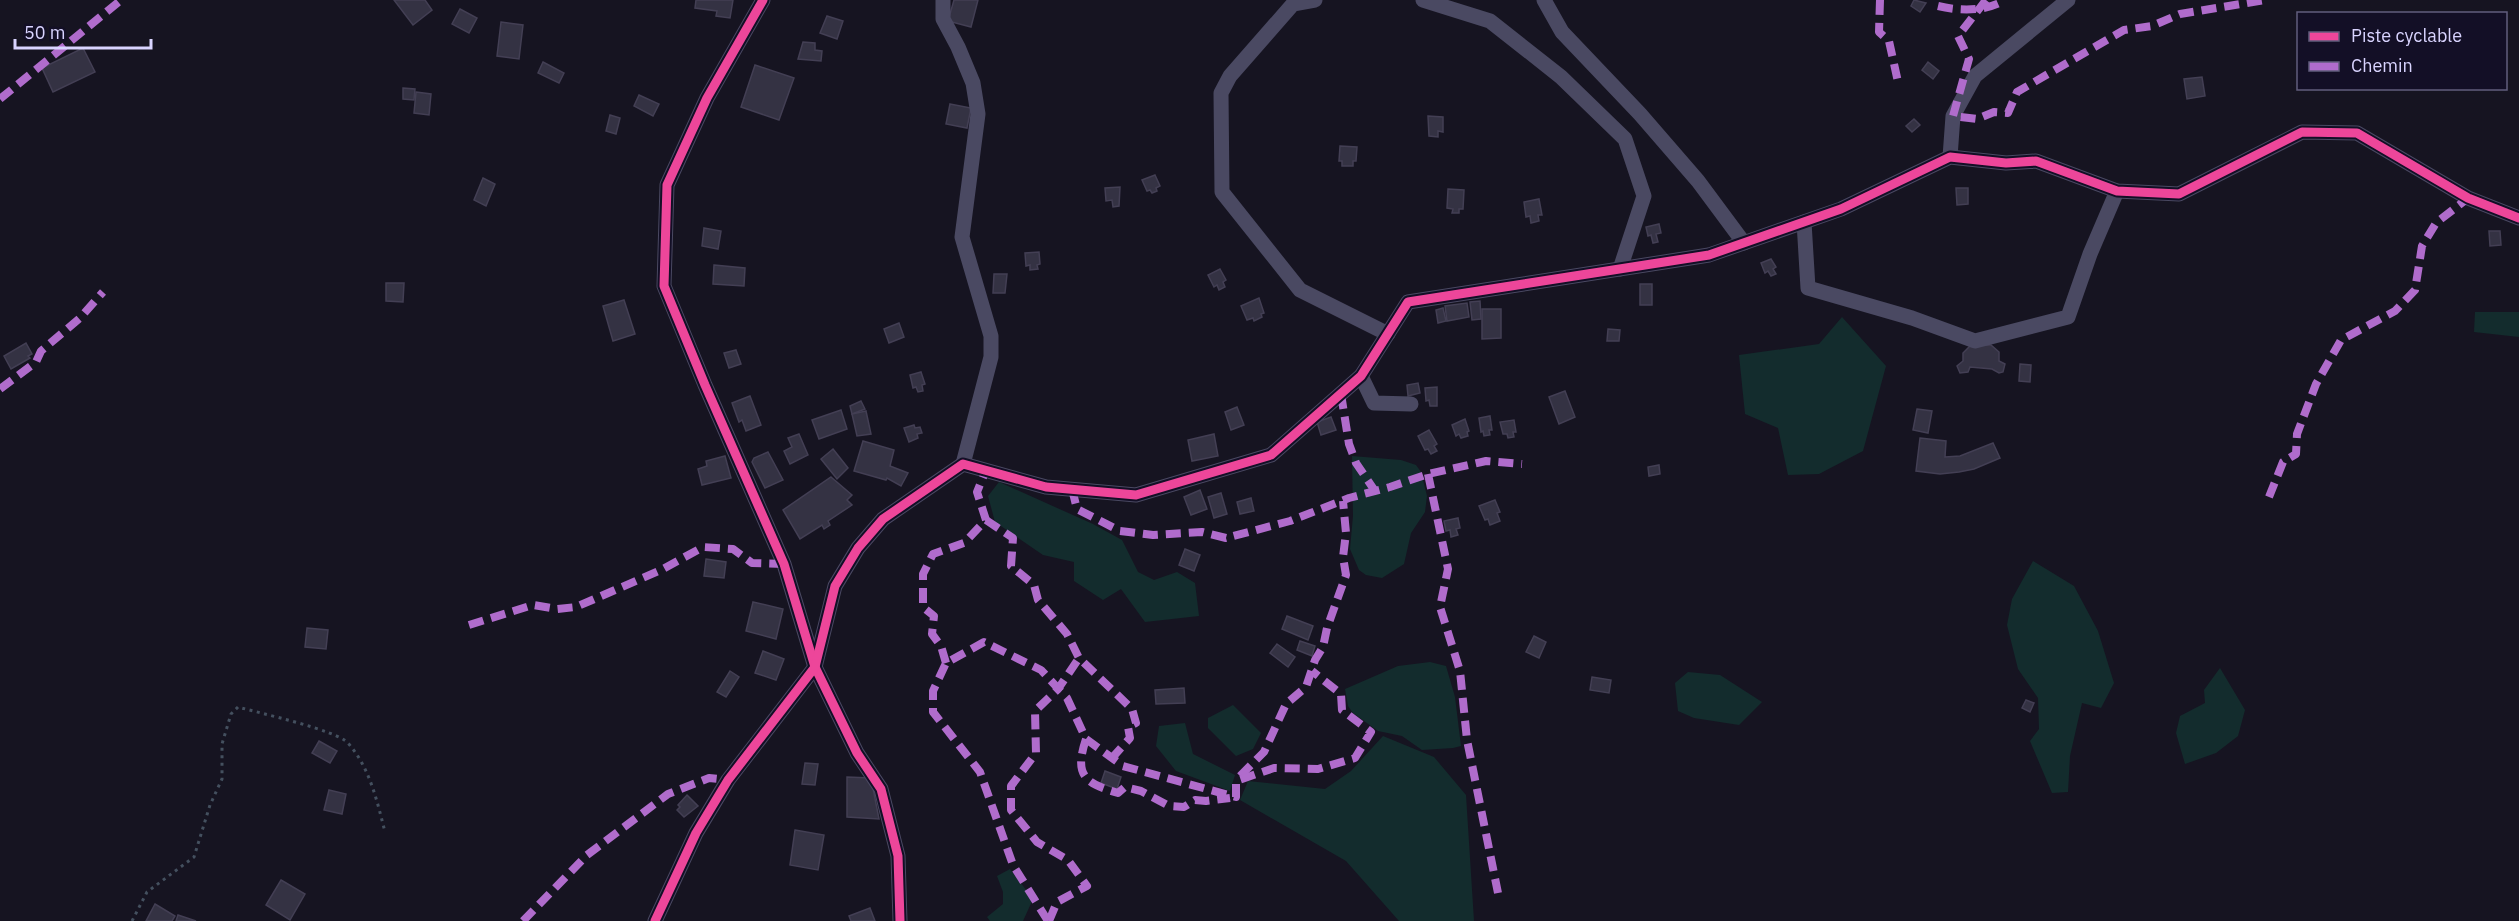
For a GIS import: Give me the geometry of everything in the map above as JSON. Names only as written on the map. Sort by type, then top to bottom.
[{"type":"street","points":[[763,0],[707,98],[667,185],[664,286],[705,386],[784,564],[815,667],[857,753],[881,789],[898,856],[900,921]]},
{"type":"street","points":[[655,921],[696,833],[728,780],[815,667],[836,586],[858,548],[883,519],[963,464],[991,357],[990,336],[962,237],[978,114],[972,83],[958,47],[943,19],[943,0]]},
{"type":"street","points":[[1315,0],[1293,4],[1230,76],[1221,93],[1222,192],[1300,290],[1388,334]]},
{"type":"street","points":[[1423,0],[1490,21],[1561,77],[1625,139],[1644,196],[1620,269]]},
{"type":"street","points":[[1544,0],[1563,32],[1669,147],[1698,181],[1744,243]]},
{"type":"street","points":[[1950,157],[1953,116],[1975,76],[2068,0]]},
{"type":"street","points":[[963,464],[1046,487],[1136,495],[1271,455],[1361,376],[1408,302],[1709,255],[1841,209],[1950,157],[2006,163],[2036,162],[2117,191],[2179,194],[2302,132],[2357,133],[2468,198],[2519,218]]},
{"type":"street","points":[[1804,222],[1808,288],[1911,318],[1975,340],[2068,317],[2090,254],[2117,191]]},
{"type":"street","points":[[1361,376],[1374,403],[1411,404]]},
{"type":"path","points":[[132,921],[147,892],[194,856],[210,805],[222,779],[222,744],[231,714],[238,707],[317,728],[347,741],[371,781],[385,832]]},
{"type":"green space","points":[[2475,312],[2519,312],[2519,337],[2474,332]]},
{"type":"green space","points":[[1842,317],[1886,366],[1863,451],[1819,474],[1788,475],[1778,428],[1745,414],[1739,355],[1819,344]]},
{"type":"green space","points":[[1352,456],[1401,460],[1416,465],[1421,472],[1427,496],[1425,512],[1411,533],[1404,564],[1382,578],[1366,575],[1359,570],[1350,549],[1353,516]]},
{"type":"green space","points":[[999,482],[1093,524],[1122,540],[1138,572],[1154,580],[1177,572],[1195,583],[1199,616],[1145,622],[1121,589],[1103,600],[1074,581],[1074,562],[1043,555],[995,522],[988,496]]},
{"type":"green space","points":[[2033,561],[2074,586],[2098,631],[2114,683],[2101,708],[2082,703],[2070,756],[2068,792],[2052,793],[2030,741],[2039,729],[2038,698],[2018,669],[2007,625],[2012,599]]},
{"type":"green space","points":[[1430,662],[1446,666],[1455,697],[1461,746],[1422,750],[1402,736],[1378,731],[1353,713],[1348,706],[1345,689],[1398,666]]},
{"type":"green space","points":[[2220,668],[2245,710],[2238,736],[2216,753],[2185,764],[2176,733],[2180,716],[2205,703],[2204,690]]},
{"type":"green space","points":[[1688,672],[1720,675],[1762,702],[1739,725],[1694,718],[1678,711],[1675,683]]},
{"type":"green space","points":[[1233,705],[1261,733],[1253,749],[1236,756],[1208,728],[1208,718]]},
{"type":"green space","points":[[1185,723],[1193,754],[1235,775],[1230,791],[1176,771],[1156,746],[1159,726]]},
{"type":"green space","points":[[1383,736],[1434,757],[1466,795],[1474,921],[1399,921],[1346,861],[1240,800],[1248,781],[1325,789],[1351,771]]},
{"type":"green space","points":[[1010,869],[1033,899],[1023,921],[990,921],[987,917],[1003,904],[1003,892],[997,876]]},
{"type":"building","points":[[394,0],[425,0],[432,10],[413,25]]},
{"type":"building","points":[[696,0],[733,0],[730,18],[716,16],[717,11],[695,8]]},
{"type":"building","points":[[954,0],[978,0],[971,27],[948,21]]},
{"type":"building","points":[[1914,0],[1926,3],[1920,12],[1911,6]]},
{"type":"building","points":[[460,9],[477,18],[469,33],[452,24]]},
{"type":"building","points":[[827,16],[843,21],[837,39],[820,33]]},
{"type":"building","points":[[501,22],[523,25],[519,59],[497,56]]},
{"type":"building","points":[[803,42],[815,43],[815,50],[822,51],[821,61],[798,59]]},
{"type":"building","points":[[83,48],[95,72],[53,92],[42,68]]},
{"type":"building","points":[[543,62],[564,73],[559,83],[538,73]]},
{"type":"building","points":[[1928,62],[1939,71],[1933,79],[1922,70]]},
{"type":"building","points":[[755,65],[794,78],[779,120],[741,107]]},
{"type":"building","points":[[2202,77],[2205,96],[2187,99],[2184,79]]},
{"type":"building","points":[[403,88],[415,89],[414,100],[403,99]]},
{"type":"building","points":[[416,92],[431,94],[429,115],[414,113]]},
{"type":"building","points":[[639,95],[659,104],[653,116],[634,106]]},
{"type":"building","points":[[950,104],[971,108],[967,128],[946,124]]},
{"type":"building","points":[[610,115],[620,118],[616,134],[606,131]]},
{"type":"building","points":[[1428,116],[1443,117],[1443,132],[1438,131],[1438,137],[1429,136]]},
{"type":"building","points":[[1914,119],[1920,125],[1912,132],[1906,126]]},
{"type":"building","points":[[1340,146],[1357,147],[1356,161],[1353,161],[1353,166],[1342,166],[1342,161],[1339,161]]},
{"type":"building","points":[[1155,175],[1160,186],[1152,193],[1150,190],[1147,191],[1142,180]]},
{"type":"building","points":[[483,178],[495,184],[486,206],[474,200]]},
{"type":"building","points":[[1120,187],[1119,206],[1113,207],[1112,200],[1106,201],[1105,188]]},
{"type":"building","points":[[1956,188],[1968,188],[1968,204],[1957,205]]},
{"type":"building","points":[[1448,189],[1464,190],[1463,209],[1459,209],[1459,213],[1452,213],[1453,209],[1447,208]]},
{"type":"building","points":[[1539,199],[1542,215],[1538,215],[1539,221],[1531,223],[1530,216],[1526,217],[1524,202]]},
{"type":"building","points":[[1659,224],[1661,233],[1656,234],[1658,242],[1653,243],[1646,227]]},
{"type":"building","points":[[704,228],[721,231],[718,249],[702,246]]},
{"type":"building","points":[[2489,231],[2500,231],[2501,245],[2490,246]]},
{"type":"building","points":[[1039,252],[1038,269],[1030,270],[1030,265],[1026,266],[1025,253]]},
{"type":"building","points":[[1771,259],[1776,267],[1773,269],[1776,274],[1771,276],[1768,271],[1765,273],[1761,263]]},
{"type":"building","points":[[714,265],[745,268],[744,286],[713,284]]},
{"type":"building","points":[[1220,269],[1226,280],[1223,282],[1225,287],[1219,290],[1217,285],[1214,287],[1208,275]]},
{"type":"building","points":[[994,274],[1007,274],[1005,293],[993,293]]},
{"type":"building","points":[[386,283],[404,283],[403,302],[386,301]]},
{"type":"building","points":[[1640,284],[1652,284],[1652,305],[1640,305]]},
{"type":"building","points":[[1259,298],[1264,313],[1261,314],[1262,317],[1254,321],[1253,318],[1247,320],[1241,306]]},
{"type":"building","points":[[624,300],[635,334],[613,341],[603,306]]},
{"type":"building","points":[[1480,301],[1481,319],[1472,320],[1470,302]]},
{"type":"building","points":[[1467,303],[1469,317],[1447,321],[1445,306]]},
{"type":"building","points":[[1443,308],[1446,321],[1438,323],[1436,310]]},
{"type":"building","points":[[1482,309],[1501,309],[1501,338],[1482,339]]},
{"type":"building","points":[[899,323],[904,337],[889,343],[884,329]]},
{"type":"building","points":[[1608,329],[1620,330],[1619,341],[1607,341]]},
{"type":"building","points":[[26,343],[32,354],[28,356],[30,358],[11,369],[4,356]]},
{"type":"building","points":[[1971,345],[1991,345],[1999,352],[1999,361],[2005,364],[2003,372],[1970,367],[1968,372],[1960,373],[1957,366],[1963,361],[1963,353]]},
{"type":"building","points":[[736,350],[741,364],[729,368],[724,353]]},
{"type":"building","points":[[2020,364],[2031,365],[2030,382],[2019,381]]},
{"type":"building","points":[[921,372],[925,384],[922,385],[923,391],[918,392],[916,387],[913,388],[910,375]]},
{"type":"building","points":[[1418,383],[1420,393],[1408,396],[1407,385]]},
{"type":"building","points":[[1437,387],[1437,406],[1430,406],[1429,400],[1426,401],[1425,388]]},
{"type":"building","points":[[1565,391],[1575,417],[1559,424],[1549,397]]},
{"type":"building","points":[[750,396],[761,425],[746,431],[742,420],[739,422],[732,403]]},
{"type":"building","points":[[861,401],[865,409],[852,414],[850,406]]},
{"type":"building","points":[[1237,407],[1244,425],[1231,430],[1225,412]]},
{"type":"building","points":[[1917,409],[1932,411],[1928,433],[1913,430]]},
{"type":"building","points":[[841,410],[847,429],[819,439],[812,420]]},
{"type":"building","points":[[866,411],[871,434],[857,436],[852,414]]},
{"type":"building","points":[[1490,416],[1492,430],[1489,430],[1490,435],[1484,436],[1483,431],[1481,432],[1479,418]]},
{"type":"building","points":[[1331,417],[1336,430],[1321,435],[1317,422]]},
{"type":"building","points":[[1465,419],[1469,431],[1468,436],[1461,438],[1459,434],[1456,436],[1452,425]]},
{"type":"building","points":[[1514,420],[1516,432],[1513,432],[1514,437],[1508,438],[1507,434],[1503,434],[1500,422]]},
{"type":"building","points":[[914,425],[915,428],[920,427],[922,433],[917,434],[918,438],[909,442],[904,428]]},
{"type":"building","points":[[1429,430],[1437,444],[1434,446],[1437,451],[1431,454],[1428,449],[1425,450],[1418,436]]},
{"type":"building","points":[[799,434],[808,455],[790,464],[784,451],[792,447],[788,438]]},
{"type":"building","points":[[1214,434],[1218,456],[1192,461],[1188,440]]},
{"type":"building","points":[[1920,438],[1946,441],[1945,457],[1960,456],[1993,443],[2000,458],[1974,469],[1959,472],[1940,474],[1916,471]]},
{"type":"building","points":[[863,441],[894,450],[890,466],[908,473],[901,486],[887,478],[886,480],[854,471]]},
{"type":"building","points":[[833,449],[848,468],[837,479],[821,459]]},
{"type":"building","points":[[768,452],[783,480],[765,488],[752,462],[754,458]]},
{"type":"building","points":[[725,456],[731,478],[702,485],[698,469],[707,466],[706,461]]},
{"type":"building","points":[[1659,465],[1660,474],[1649,476],[1648,467]]},
{"type":"building","points":[[831,477],[852,495],[847,500],[852,505],[828,521],[830,525],[824,529],[822,525],[800,539],[783,510]]},
{"type":"building","points":[[1200,490],[1207,509],[1191,515],[1184,497]]},
{"type":"building","points":[[1221,493],[1227,514],[1214,518],[1208,497]]},
{"type":"building","points":[[1251,498],[1254,511],[1240,514],[1237,502]]},
{"type":"building","points":[[1495,500],[1500,512],[1497,513],[1500,521],[1490,525],[1488,519],[1485,520],[1479,506]]},
{"type":"building","points":[[1458,518],[1460,528],[1456,529],[1458,535],[1451,537],[1450,530],[1446,531],[1444,521]]},
{"type":"building","points":[[1185,549],[1200,555],[1194,571],[1179,565]]},
{"type":"building","points":[[706,559],[726,562],[724,578],[704,576]]},
{"type":"building","points":[[753,602],[783,609],[776,639],[746,631]]},
{"type":"building","points":[[1287,616],[1313,626],[1308,640],[1282,629]]},
{"type":"building","points":[[307,628],[328,630],[326,649],[305,647]]},
{"type":"building","points":[[1534,636],[1546,642],[1539,658],[1526,652]]},
{"type":"building","points":[[1300,641],[1315,646],[1312,656],[1297,650]]},
{"type":"building","points":[[1277,644],[1295,657],[1288,667],[1270,653]]},
{"type":"building","points":[[763,651],[784,659],[776,680],[755,673]]},
{"type":"building","points":[[730,671],[739,677],[726,697],[717,692]]},
{"type":"building","points":[[1592,677],[1611,680],[1609,693],[1590,690]]},
{"type":"building","points":[[1184,688],[1185,703],[1156,704],[1155,690]]},
{"type":"building","points":[[2026,700],[2034,703],[2030,712],[2022,708]]},
{"type":"building","points":[[319,741],[337,751],[330,763],[312,753]]},
{"type":"building","points":[[805,763],[818,764],[815,785],[802,784]]},
{"type":"building","points":[[1105,771],[1121,777],[1117,789],[1101,783]]},
{"type":"building","points":[[847,777],[871,778],[879,819],[847,817]]},
{"type":"building","points":[[329,790],[346,794],[342,814],[324,810]]},
{"type":"building","points":[[687,795],[698,806],[684,817],[677,810],[680,807],[678,805]]},
{"type":"building","points":[[795,830],[824,835],[818,870],[790,865]]},
{"type":"building","points":[[281,880],[305,894],[290,920],[266,905]]},
{"type":"building","points":[[155,904],[175,916],[172,921],[146,921]]},
{"type":"building","points":[[870,908],[875,921],[851,921],[849,916]]},
{"type":"building","points":[[178,915],[196,921],[176,921]]},
{"type":"marked path","points":[[0,99],[121,0]]},
{"type":"marked path","points":[[1880,0],[1879,32],[1889,41],[1898,82]]},
{"type":"marked path","points":[[1986,0],[1958,36],[1969,59],[1953,116],[1977,119],[1994,112],[2008,113],[2017,92],[2124,30],[2152,26],[2180,14],[2265,0]]},
{"type":"marked path","points":[[1938,6],[1972,9],[1989,7],[2005,0]]},
{"type":"marked path","points":[[2269,497],[2283,462],[2296,454],[2297,434],[2316,384],[2341,340],[2395,311],[2415,290],[2422,246],[2436,223],[2468,198]]},
{"type":"marked path","points":[[0,389],[36,362],[41,351],[80,318],[103,292]]},
{"type":"marked path","points":[[1341,394],[1349,444],[1356,463],[1375,491]]},
{"type":"marked path","points":[[1072,489],[1077,509],[1120,531],[1153,535],[1202,532],[1226,538],[1290,521],[1349,498],[1428,474],[1486,461],[1522,464]]},
{"type":"marked path","points":[[946,663],[941,646],[932,634],[934,616],[923,607],[923,574],[933,554],[964,543],[986,520],[977,492],[986,470]]},
{"type":"marked path","points":[[1428,474],[1448,569],[1440,607],[1460,671],[1467,740],[1498,893]]},
{"type":"marked path","points":[[1240,776],[1264,752],[1286,704],[1306,687],[1315,660],[1323,647],[1327,628],[1346,575],[1343,557],[1346,533],[1343,501]]},
{"type":"marked path","points":[[986,520],[1013,538],[1011,566],[1034,585],[1038,600],[1067,634],[1079,658],[1132,709],[1136,723],[1128,727],[1130,738],[1112,758]]},
{"type":"marked path","points":[[469,625],[533,605],[557,609],[576,607],[661,570],[703,547],[733,549],[752,563],[784,564]]},
{"type":"marked path","points":[[1048,921],[1013,865],[980,772],[933,712],[933,691],[946,663],[984,642],[1041,670],[1067,698],[1086,739],[1123,766],[1236,797],[1236,781],[1274,768],[1318,769],[1355,758],[1371,732],[1342,710],[1341,694],[1312,671]]},
{"type":"marked path","points":[[1049,921],[1057,902],[1087,886],[1068,860],[1037,842],[1011,810],[1011,786],[1036,753],[1035,711],[1058,689],[1079,658]]},
{"type":"marked path","points":[[1086,739],[1081,761],[1082,769],[1090,781],[1106,789],[1118,793],[1125,787],[1141,791],[1169,806],[1184,807],[1195,800],[1230,798]]},
{"type":"marked path","points":[[523,921],[587,855],[668,794],[709,778],[728,780]]},
{"type":"cycle path","points":[[763,0],[707,98],[667,185],[664,286],[784,564],[815,667],[857,753],[881,789],[898,856],[900,921]]},
{"type":"cycle path","points":[[655,921],[696,833],[728,780],[815,667],[835,586],[858,548],[883,519],[963,464],[1046,487],[1136,495],[1271,455],[1361,376],[1408,302],[1709,255],[1841,209],[1950,157],[2006,163],[2036,161],[2117,191],[2179,194],[2302,132],[2357,133],[2468,198],[2519,218]]}]
